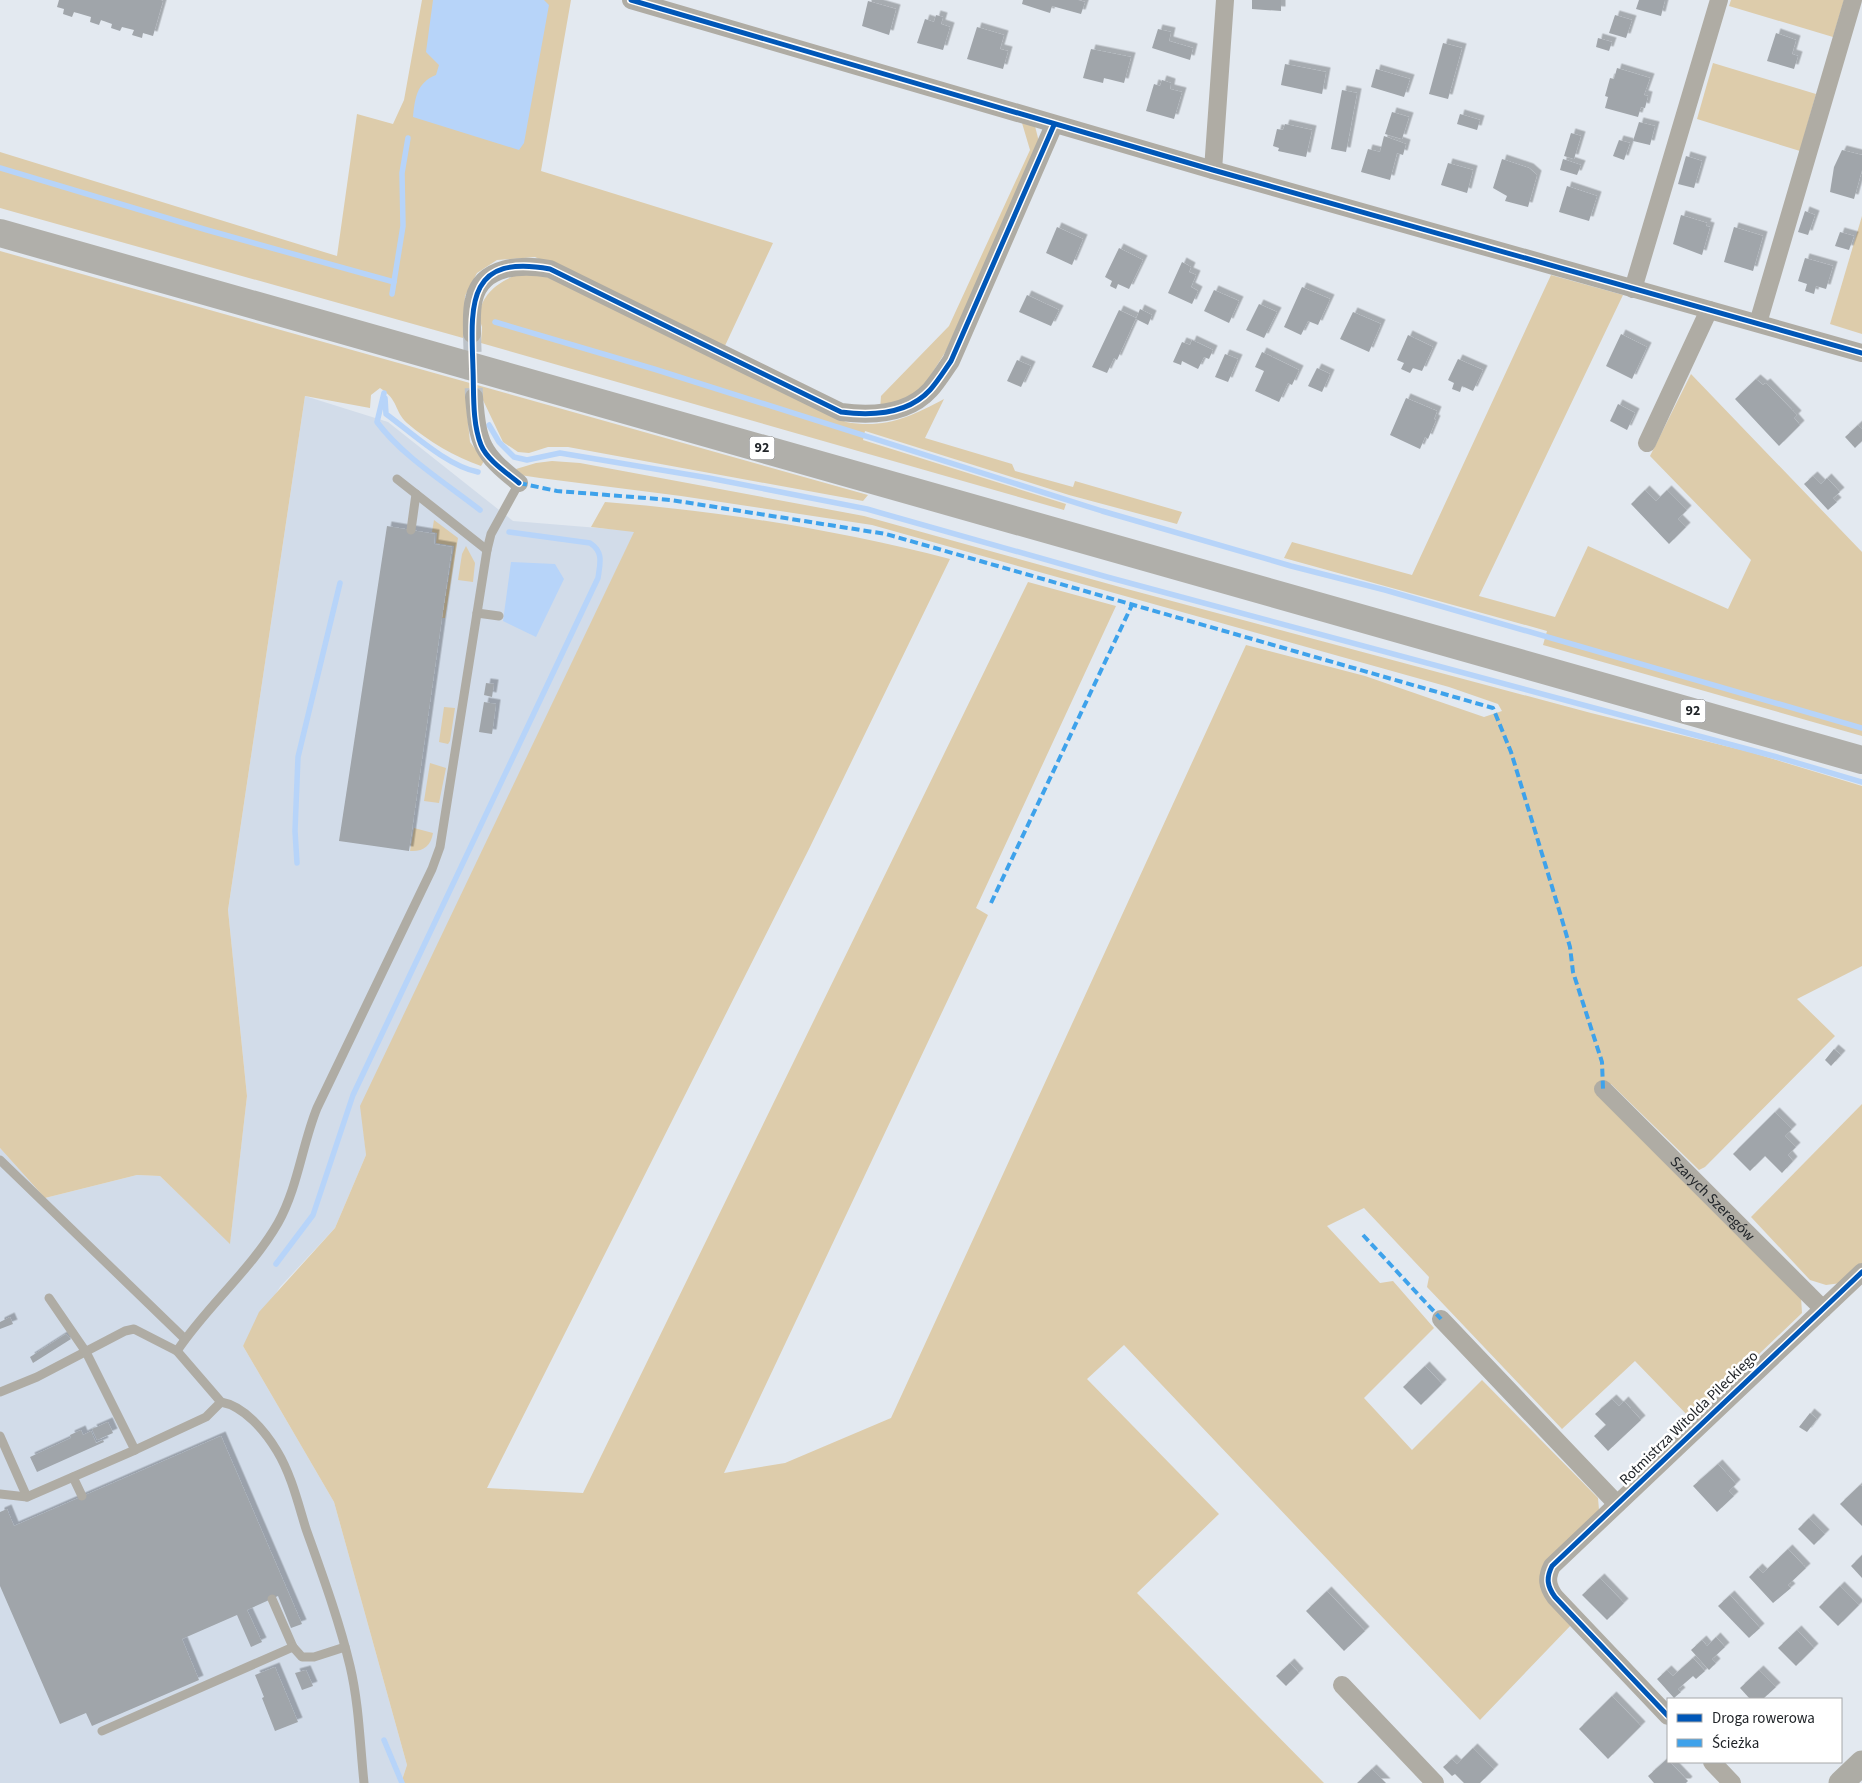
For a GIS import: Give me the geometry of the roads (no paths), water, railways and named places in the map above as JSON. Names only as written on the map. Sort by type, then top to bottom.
[{"type":"main road","name":"92","points":[[0,233],[1862,760]]},
{"type":"main road","points":[[1841,1783],[1862,1763]]},
{"type":"street","points":[[631,0],[1054,125],[1862,353]]},
{"type":"street","points":[[1213,170],[1225,0]]},
{"type":"street","points":[[1633,289],[1719,0]]},
{"type":"street","points":[[1758,323],[1853,0]]},
{"type":"street","points":[[472,334],[474,298],[478,289],[487,278],[498,271],[536,266],[550,269],[841,412],[871,416],[904,408],[929,392],[950,361],[1054,125]]},
{"type":"street","points":[[1647,443],[1709,310]]},
{"type":"street","points":[[474,397],[481,446],[502,470],[519,482]]},
{"type":"street","name":"Szarych Szeregów","points":[[1603,1089],[1823,1309]]},
{"type":"street","name":"Rotmistrza Witolda Pileckiego","points":[[1667,1715],[1550,1590],[1548,1576],[1552,1566],[1862,1272]]},
{"type":"street","points":[[1442,1319],[1617,1504]]},
{"type":"street","points":[[1342,1685],[1435,1783]]},
{"type":"street","points":[[1713,1763],[1732,1783]]},
{"type":"lane","points":[[398,479],[487,550]]},
{"type":"lane","points":[[177,1351],[185,1339],[258,1254],[278,1222],[289,1197],[309,1127],[317,1108],[432,869],[446,818],[487,550],[492,534],[519,482]]},
{"type":"lane","points":[[411,530],[416,494]]},
{"type":"lane","points":[[477,613],[499,616]]},
{"type":"lane","points":[[0,1160],[185,1339]]},
{"type":"lane","points":[[49,1298],[86,1352],[135,1450]]},
{"type":"lane","points":[[0,1392],[86,1352],[125,1331],[134,1329],[177,1351],[221,1402],[232,1404],[240,1409],[269,1440],[283,1462],[345,1647],[356,1703],[364,1783]]},
{"type":"lane","points":[[0,1494],[27,1497],[206,1417],[221,1402]]},
{"type":"lane","points":[[0,1436],[27,1497]]},
{"type":"lane","points":[[73,1477],[82,1496]]},
{"type":"lane","points":[[272,1599],[293,1647],[302,1657],[308,1658],[345,1647]]},
{"type":"lane","points":[[102,1731],[293,1647]]},
{"type":"water","points":[[433,0],[544,0],[549,5],[524,143],[519,150],[413,117],[420,87],[429,78],[436,75],[439,65],[426,52]]},
{"type":"water","points":[[511,562],[555,564],[564,579],[536,637],[503,621]]},
{"type":"waterway","points":[[392,294],[403,226],[402,173],[408,138]]},
{"type":"waterway","points":[[0,168],[207,230],[394,282]]},
{"type":"waterway","points":[[495,322],[654,369],[1102,511],[1291,566],[1385,590],[1862,728]]},
{"type":"waterway","points":[[384,393],[377,422],[412,458],[480,510]]},
{"type":"waterway","points":[[385,398],[386,414],[442,456],[466,469],[478,472]]},
{"type":"waterway","points":[[489,425],[499,442],[514,457],[527,460],[560,453],[709,478],[867,509],[1107,577],[1777,757],[1862,782]]},
{"type":"waterway","points":[[276,1264],[313,1215],[353,1095],[598,578],[599,554],[590,543],[509,532]]},
{"type":"waterway","points":[[297,863],[295,831],[298,757],[340,583]]},
{"type":"waterway","points":[[384,1740],[402,1783]]},
{"type":"tunnel","points":[[472,334],[474,397]]}]
